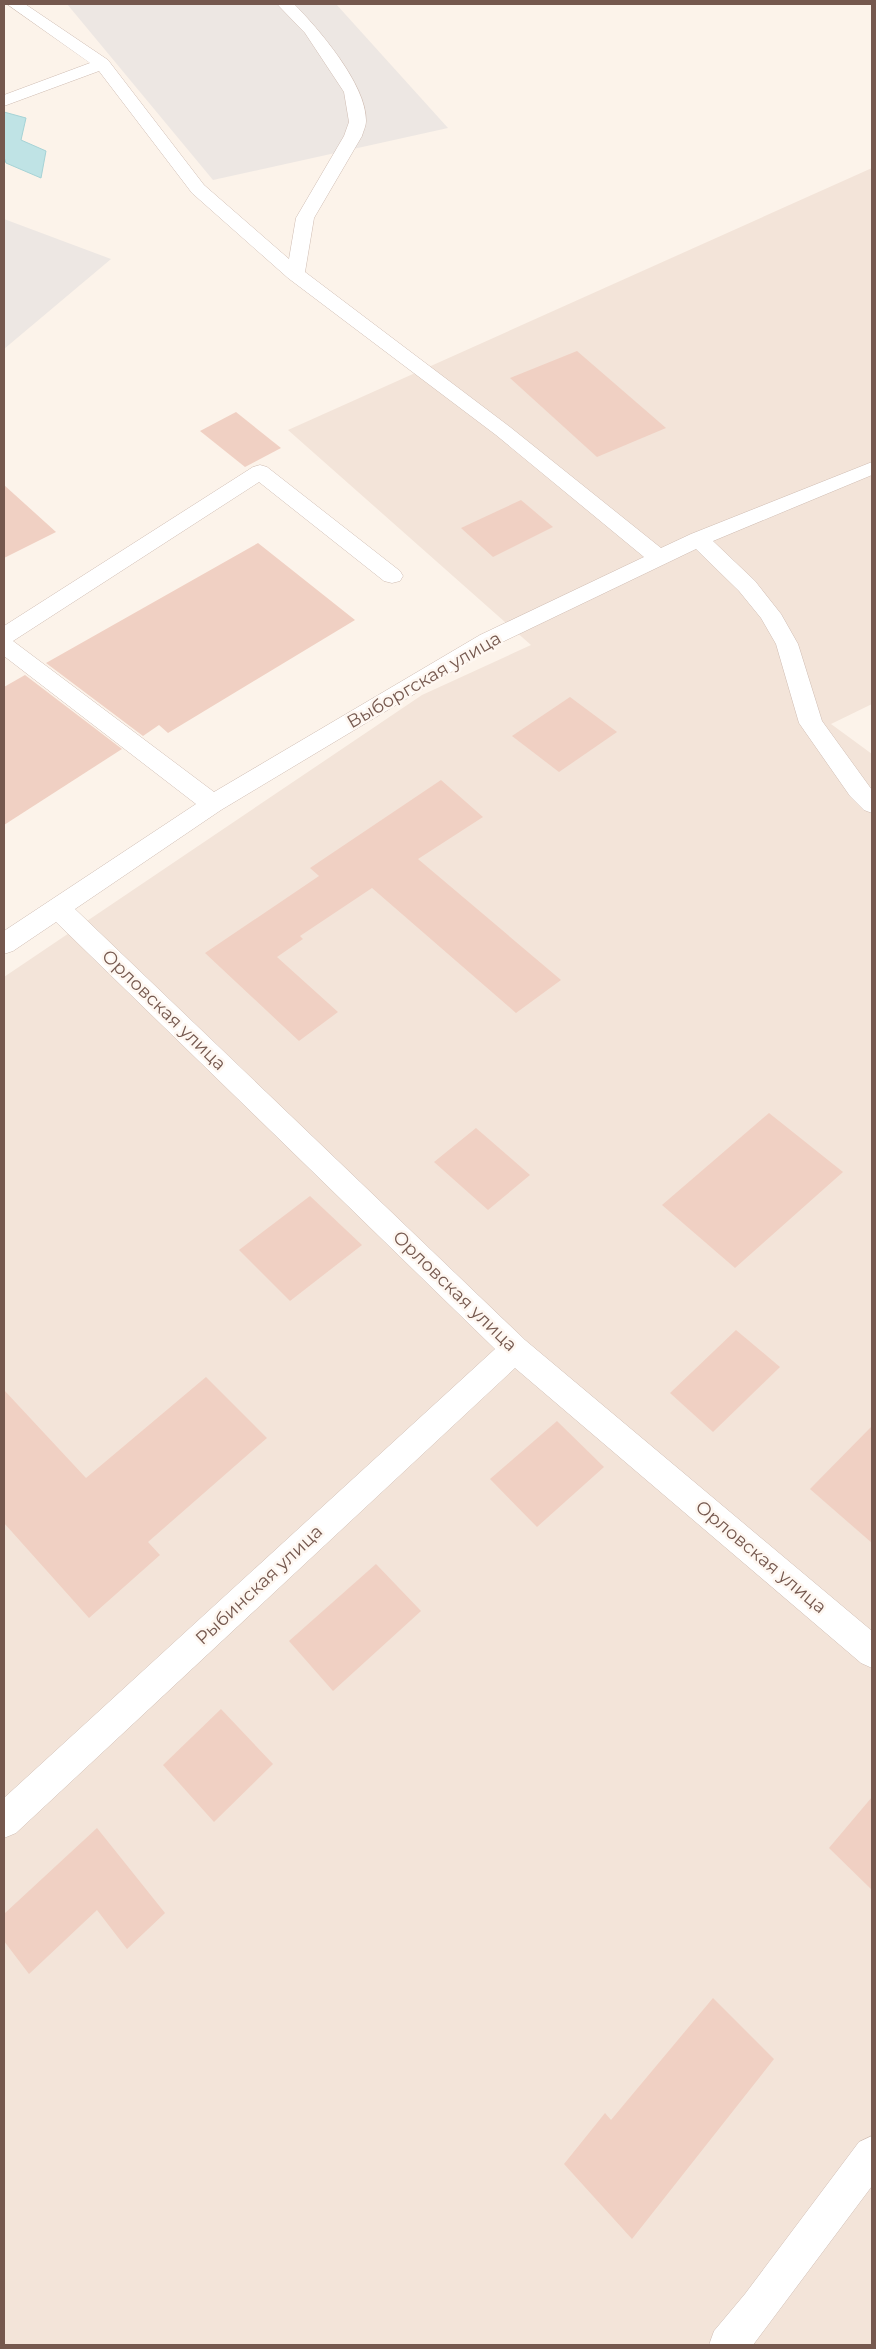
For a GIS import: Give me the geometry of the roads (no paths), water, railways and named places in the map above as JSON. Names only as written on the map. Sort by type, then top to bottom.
[{"type":"street","points":[[15,4],[102,64],[198,189],[295,274],[503,431],[659,558]]},
{"type":"street","points":[[285,4],[311,30],[352,92],[358,122],[354,136],[339,156],[305,218],[295,274]]},
{"type":"street","points":[[4,100],[102,64]]},
{"type":"street","name":"Выборгская улица","points":[[4,944],[213,804],[488,640],[698,538],[872,468]]},
{"type":"street","points":[[4,636],[260,472],[392,576]]},
{"type":"street","points":[[698,538],[747,586],[770,614],[787,644],[811,723],[858,790],[872,804]]},
{"type":"street","points":[[4,645],[213,804]]},
{"type":"street","name":"Орловская улица","points":[[58,908],[514,1349],[872,1652]]},
{"type":"street","name":"Рыбинская улица","points":[[4,1821],[514,1349]]},
{"type":"street","points":[[728,2345],[759,2308],[872,2155]]},
{"type":"water","points":[[4,112],[26,118],[21,140],[46,151],[41,178],[6,163],[4,157]]}]
